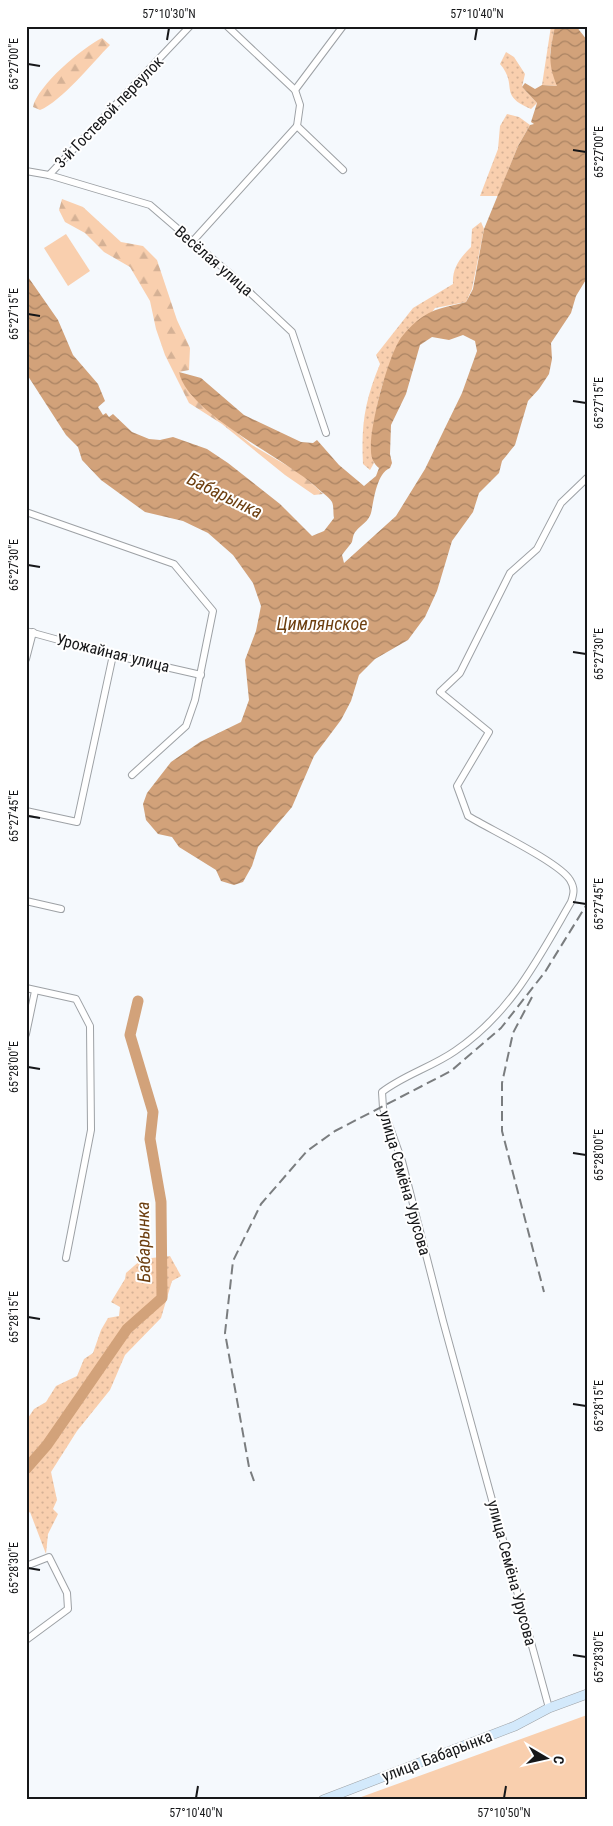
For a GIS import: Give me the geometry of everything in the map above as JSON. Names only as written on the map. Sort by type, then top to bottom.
[{"type":"street","name":"3-й Гостевой переулок","points":[[49,175],[190,26]]},
{"type":"street","points":[[192,242],[298,126],[300,105],[295,90],[227,26]]},
{"type":"street","points":[[295,90],[343,26]]},
{"type":"street","points":[[298,126],[343,170]]},
{"type":"street","name":"Весёлая улица","points":[[26,170],[150,205],[228,272],[292,332],[326,433]]},
{"type":"street","name":"улица Семёна Урусова","points":[[549,1708],[443,1321],[402,1161],[383,1108],[382,1092],[393,1084],[454,1052],[514,998],[571,902],[574,892],[572,885],[559,868],[468,816],[457,786],[489,732],[440,692],[460,673],[510,573],[537,549],[562,503],[587,478]]},
{"type":"street","points":[[26,512],[174,564],[213,611],[201,675],[186,726],[132,775]]},
{"type":"street","points":[[26,659],[30,632]]},
{"type":"street","name":"Урожайная улица","points":[[30,632],[113,655],[201,675]]},
{"type":"street","points":[[26,811],[77,822],[113,655]]},
{"type":"street","points":[[26,901],[61,909]]},
{"type":"street","points":[[26,988],[76,999],[90,1026],[91,1130],[66,1258]]},
{"type":"street","points":[[26,1034],[36,990]]},
{"type":"street","points":[[26,1566],[49,1557],[67,1593],[68,1609],[26,1640]]},
{"type":"street","name":"улица Бабарынка","points":[[323,1800],[515,1726],[549,1708],[587,1694]]},
{"type":"green space","points":[[551,26],[555,26],[550,53],[558,86],[542,85]]},
{"type":"green space","points":[[102,38],[110,45],[76,81],[48,106],[40,110],[33,107],[36,98],[62,68]]},
{"type":"green space","points":[[506,52],[514,57],[525,74],[522,87],[537,103],[531,109],[514,99],[511,94],[508,78],[500,64]]},
{"type":"green space","points":[[507,114],[519,117],[530,125],[518,146],[498,196],[480,196],[498,149],[500,126]]},
{"type":"green space","points":[[62,199],[83,207],[121,242],[143,246],[157,260],[177,320],[190,348],[189,370],[179,372],[198,401],[252,445],[303,475],[323,494],[314,495],[285,475],[222,424],[189,403],[165,355],[156,329],[150,301],[130,267],[104,252],[85,233],[65,222],[59,210]]},
{"type":"green space","points":[[481,222],[484,229],[472,289],[466,302],[435,308],[400,354],[385,378],[378,402],[373,443],[374,463],[370,470],[363,464],[363,437],[365,412],[380,364],[376,355],[413,308],[453,284],[454,273],[458,264],[471,247],[472,229]]},
{"type":"green space","points":[[66,234],[90,271],[68,286],[44,248]]},
{"type":"green space","points":[[170,1256],[181,1276],[172,1281],[161,1318],[125,1355],[110,1390],[77,1431],[51,1472],[57,1500],[53,1509],[58,1514],[48,1534],[46,1554],[30,1512],[26,1515],[26,1421],[34,1409],[46,1402],[56,1386],[77,1376],[84,1359],[93,1353],[101,1330],[108,1318],[119,1316],[120,1307],[111,1302],[125,1279],[126,1273],[142,1259]]},
{"type":"green space","points":[[587,1715],[587,1800],[353,1800]]},
{"type":"water","name":"Цимлянское","points":[[555,26],[576,26],[587,40],[587,278],[576,296],[571,313],[551,343],[552,359],[549,374],[528,401],[515,445],[502,461],[499,473],[479,493],[473,512],[452,541],[437,591],[425,617],[408,640],[375,659],[359,675],[351,701],[341,720],[314,756],[292,807],[258,847],[252,866],[243,882],[234,885],[221,881],[216,870],[179,847],[172,837],[158,834],[146,820],[143,804],[147,793],[171,762],[200,742],[241,722],[249,700],[245,660],[256,631],[261,606],[253,583],[233,555],[208,533],[183,521],[145,512],[101,480],[82,460],[78,447],[66,435],[26,373],[26,274],[58,320],[73,355],[98,384],[105,401],[98,407],[103,415],[106,413],[109,417],[113,414],[132,432],[149,439],[160,440],[173,437],[207,449],[280,504],[312,536],[324,531],[334,518],[331,500],[301,475],[217,419],[186,388],[179,372],[201,378],[244,415],[301,442],[313,443],[317,440],[339,465],[364,486],[376,476],[379,468],[373,461],[371,454],[371,440],[389,363],[399,341],[417,321],[434,311],[466,302],[473,289],[484,229],[518,146],[530,125],[534,124],[531,122],[537,103],[522,87],[525,83],[535,89],[542,85],[557,86],[551,63]],"holes":[[[463,335],[475,341],[477,351],[462,393],[425,469],[396,516],[344,563],[342,555],[352,542],[355,532],[370,516],[379,482],[392,463],[390,454],[391,425],[406,394],[420,345],[432,337],[449,340]]]},
{"type":"waterway","name":"Бабарынка","points":[[26,1469],[47,1445],[127,1329],[162,1298],[161,1202],[150,1139],[153,1112],[130,1035],[138,1001]]},
{"type":"railway","points":[[254,1481],[249,1467],[225,1333],[233,1261],[261,1204],[307,1151],[335,1131],[451,1071],[501,1028],[545,972],[587,904]]},
{"type":"railway","points":[[532,997],[513,1033],[502,1083],[502,1131],[544,1292]]}]
